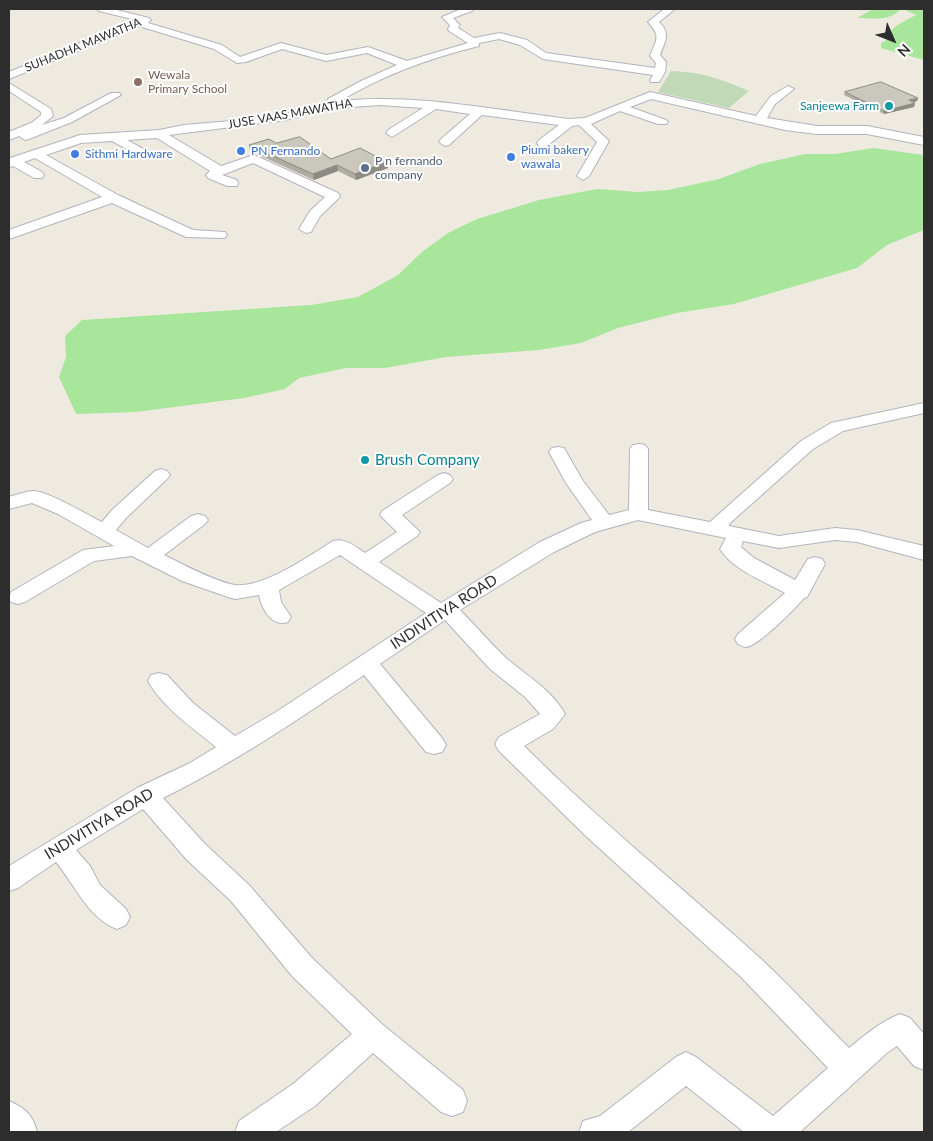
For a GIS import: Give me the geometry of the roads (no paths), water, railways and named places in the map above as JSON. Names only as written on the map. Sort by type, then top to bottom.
[{"type":"street","name":"SUHADHA MAWATHA","points":[[9,76],[146,20],[102,9]]},
{"type":"street","points":[[470,9],[447,17],[455,25],[453,28],[456,32],[472,40],[500,36],[506,40],[524,42],[543,56],[634,70],[660,72]]},
{"type":"street","points":[[670,9],[653,22],[661,29],[662,37],[655,56],[661,62],[660,72],[649,91],[650,95],[786,126],[817,130],[867,130],[924,142]]},
{"type":"street","points":[[139,23],[218,47],[237,60],[242,60],[281,46],[326,58],[368,50],[408,64]]},
{"type":"street","points":[[324,106],[342,95],[408,64],[447,50],[475,44]]},
{"type":"street","points":[[9,86],[47,111],[47,116],[18,135]]},
{"type":"street","points":[[760,120],[765,107],[776,96],[788,89]]},
{"type":"street","points":[[18,135],[68,120],[115,95]]},
{"type":"street","name":"JUSE VAAS MAWATHA","points":[[11,162],[80,139],[159,134],[184,129],[243,124],[286,117],[324,106],[379,102],[435,105],[575,122],[650,95]]},
{"type":"street","points":[[392,133],[435,105]]},
{"type":"street","points":[[618,107],[662,122]]},
{"type":"street","points":[[445,142],[480,111]]},
{"type":"street","points":[[543,143],[575,122],[603,141],[583,176]]},
{"type":"street","points":[[159,134],[192,156],[220,171]]},
{"type":"street","points":[[18,135],[113,198],[192,234],[220,235]]},
{"type":"street","points":[[114,137],[143,154]]},
{"type":"street","points":[[232,184],[212,175],[254,159],[294,180],[333,196],[306,228]]},
{"type":"street","points":[[11,162],[38,175]]},
{"type":"street","points":[[9,235],[113,198]]},
{"type":"street","points":[[800,592],[747,563],[730,549],[729,532],[719,522],[814,440],[837,427],[924,408]]},
{"type":"street","points":[[638,514],[640,449]]},
{"type":"street","points":[[558,452],[574,483],[605,523]]},
{"type":"street","points":[[104,532],[119,514],[161,475]]},
{"type":"street","points":[[365,562],[410,532],[389,515],[444,479]]},
{"type":"street","points":[[9,503],[34,497],[65,510],[189,576],[235,592],[268,587],[340,546],[444,611],[498,662],[534,691],[554,714],[545,723],[508,744],[562,799],[753,970],[849,1069]]},
{"type":"street","name":"INDIVITIYA ROAD","points":[[9,880],[58,847],[146,795],[198,770],[284,718],[444,611],[547,547],[588,527],[638,514],[779,542],[835,534],[858,536],[924,554]]},
{"type":"street","points":[[18,597],[90,555],[142,552],[198,520]]},
{"type":"street","points":[[746,640],[800,592],[815,564]]},
{"type":"street","points":[[268,587],[271,604],[281,617]]},
{"type":"street","points":[[367,663],[434,745]]},
{"type":"street","points":[[159,681],[185,709],[233,748]]},
{"type":"street","points":[[146,795],[196,852],[240,893],[302,967],[373,1035],[452,1101]]},
{"type":"street","points":[[58,847],[81,874],[91,893],[117,916]]},
{"type":"street","points":[[778,1132],[878,1042],[900,1028],[924,1056]]},
{"type":"street","points":[[250,1132],[304,1095],[328,1072],[373,1035]]},
{"type":"street","points":[[594,1132],[606,1131],[686,1067],[768,1132]]},
{"type":"street","points":[[9,1116],[20,1125],[22,1132]]},
{"type":"place","name":"Wewala Primary School","points":[[138,82]]},
{"type":"place","name":"Sanjeewa Farm","points":[[889,106]]},
{"type":"place","name":"PN Fernando","points":[[241,151]]},
{"type":"place","name":"Sithmi Hardware","points":[[75,154]]},
{"type":"place","name":"Piumi bakery wawala","points":[[511,157]]},
{"type":"place","name":"P n fernando company","points":[[365,168]]},
{"type":"place","name":"Brush Company","points":[[365,460]]}]
